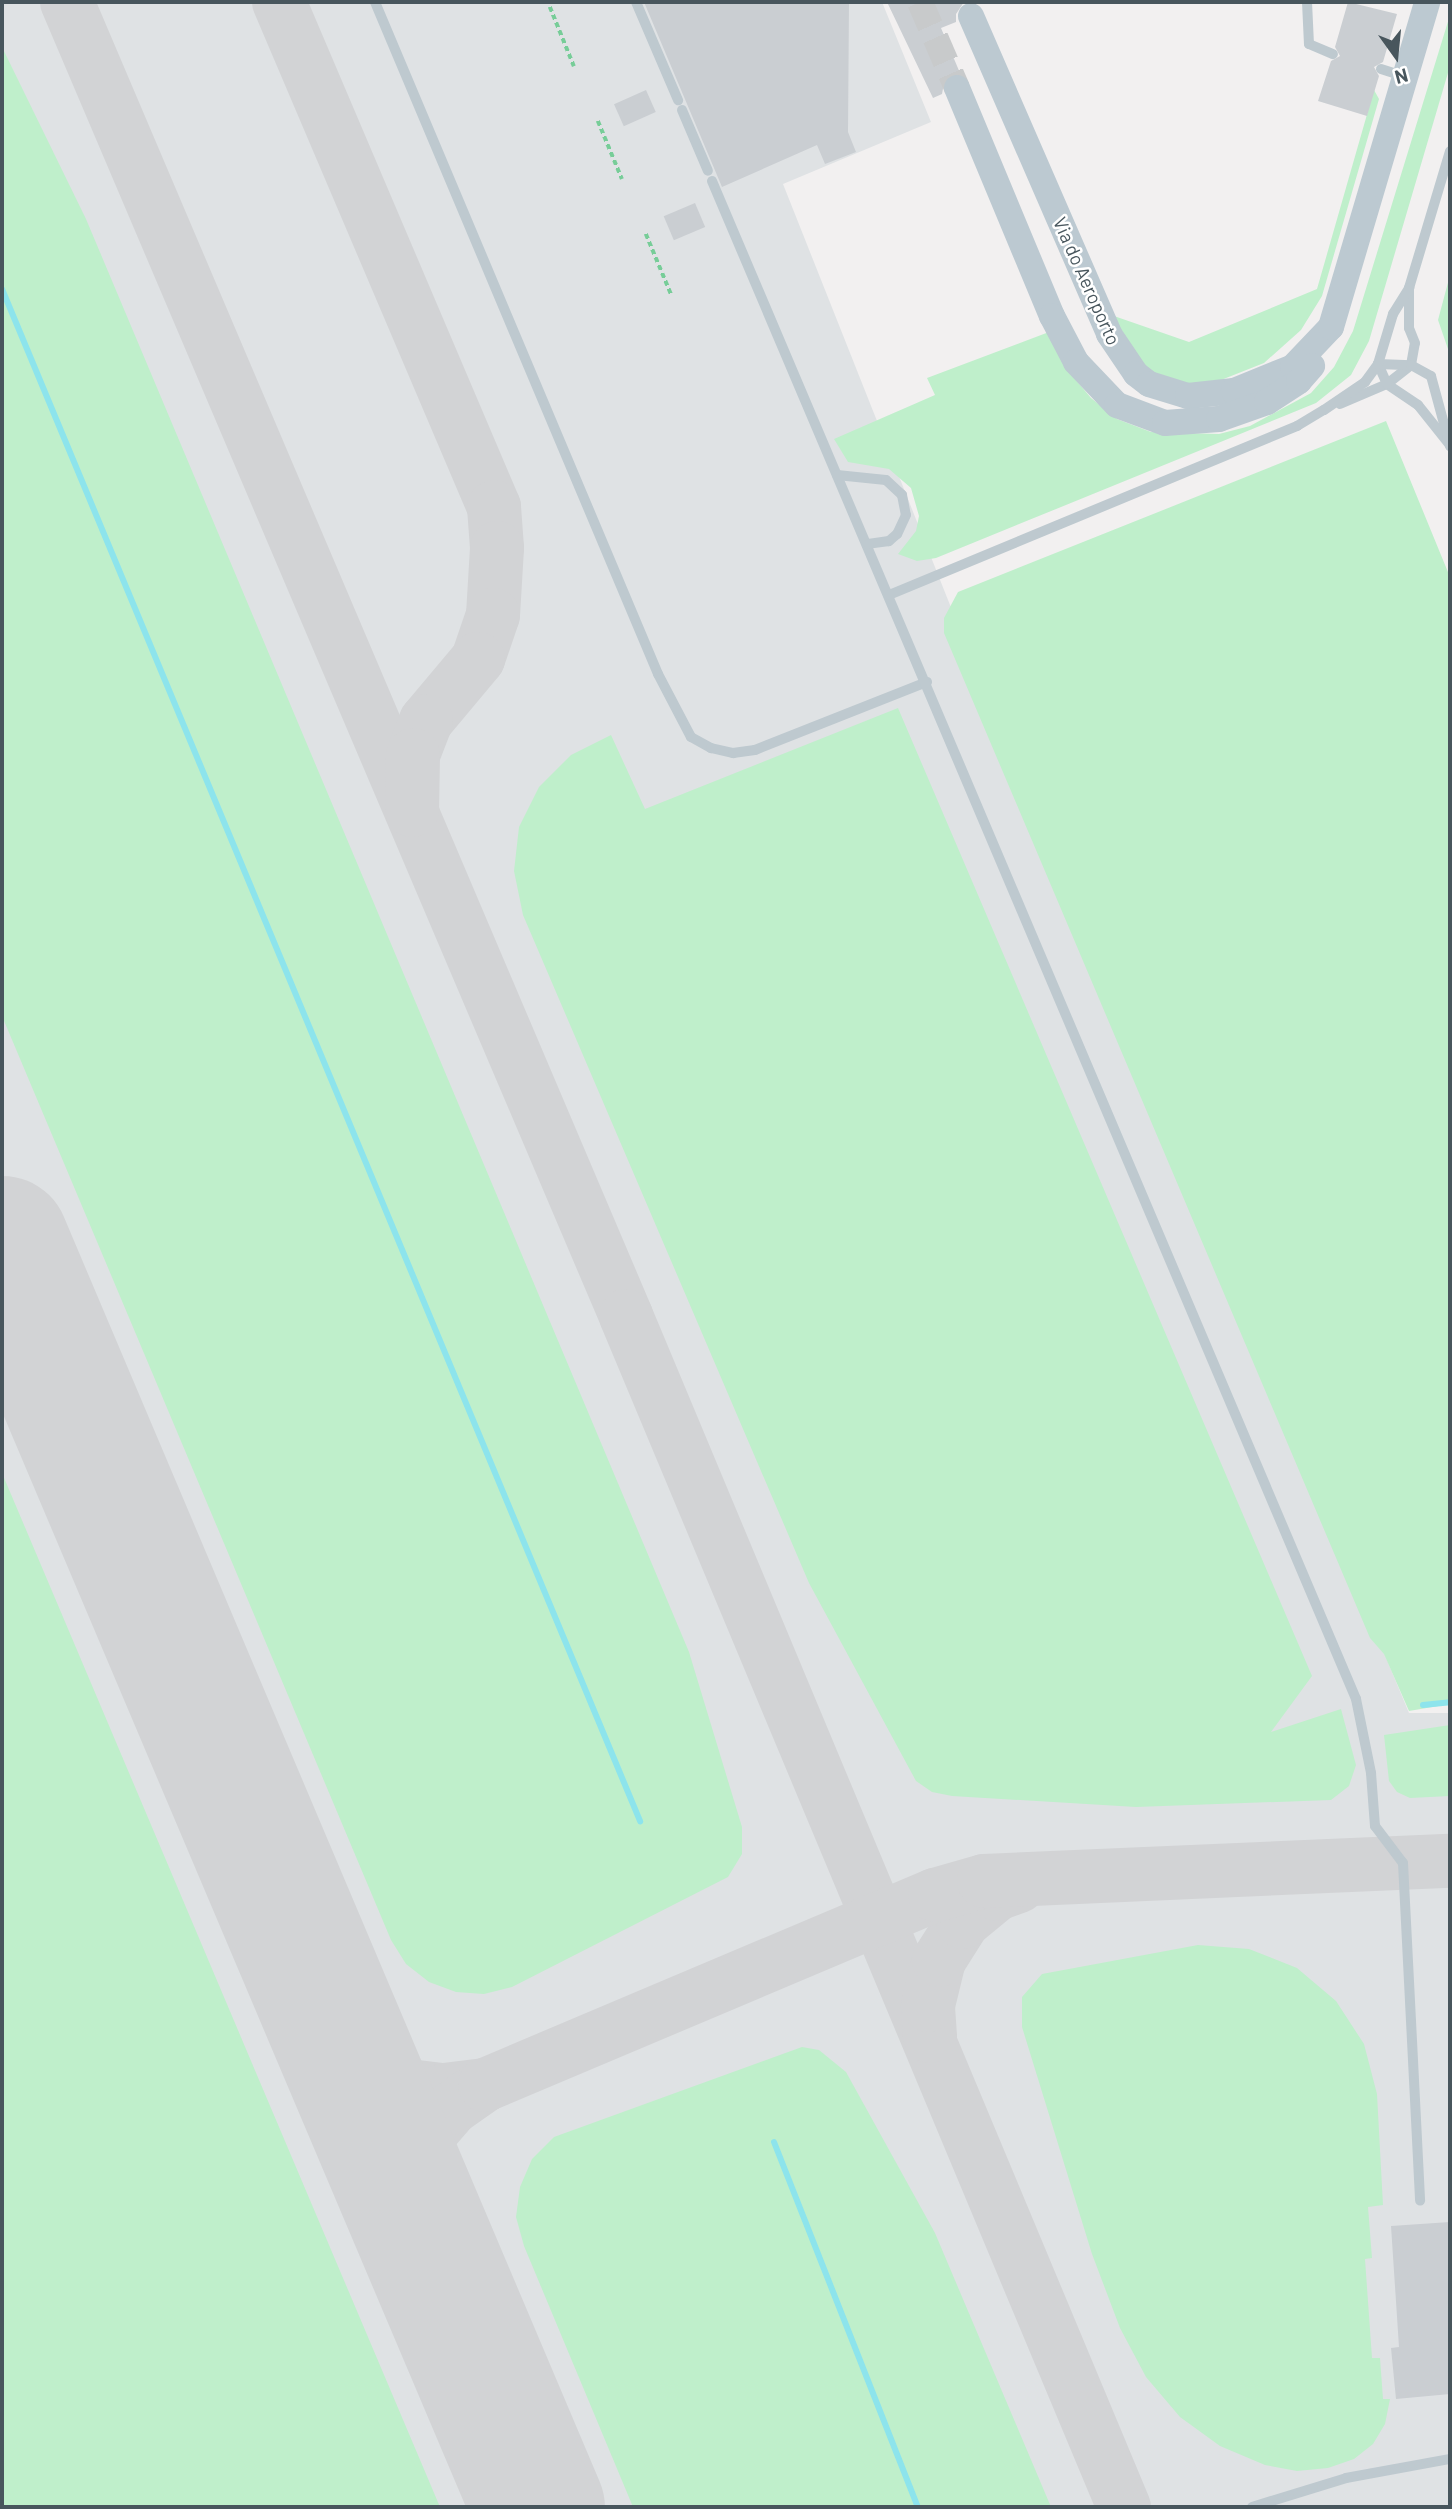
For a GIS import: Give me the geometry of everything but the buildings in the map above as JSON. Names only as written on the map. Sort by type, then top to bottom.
[{"type":"street","name":"Via do Aeroporto","points":[[971,16],[1109,334],[1136,374],[1149,384],[1188,397],[1234,391],[1293,367],[1331,327],[1393,73],[1427,2]]},
{"type":"street","points":[[957,88],[1052,316],[1076,362],[1118,405],[1165,423],[1244,413],[1299,381],[1319,357],[1331,327]]},
{"type":"lane","points":[[375,2],[658,674],[691,737],[711,748],[733,753],[755,750],[927,682]]},
{"type":"lane","points":[[636,2],[927,682],[1356,1699],[1371,1773],[1375,1826],[1403,1863],[1420,2201]]},
{"type":"lane","points":[[1307,2],[1309,44],[1333,54]]},
{"type":"lane","points":[[889,595],[1297,426],[1365,382],[1378,364],[1393,314],[1409,288],[1450,151]]},
{"type":"lane","points":[[1324,410],[1387,384],[1411,365],[1415,343],[1409,328],[1409,288]]},
{"type":"lane","points":[[1378,364],[1411,365],[1431,376],[1450,446]]},
{"type":"lane","points":[[1378,364],[1387,384],[1418,405],[1450,446]]},
{"type":"lane","points":[[837,475],[886,480],[902,495],[906,515],[897,534],[889,541],[868,544]]},
{"type":"lane","points":[[1252,2507],[1346,2478],[1450,2459]]},
{"type":"path","points":[[550,7],[574,66]]},
{"type":"path","points":[[598,121],[622,179]]},
{"type":"path","points":[[646,234],[671,294]]},
{"type":"shaded area","points":[[2,2],[882,2],[931,122],[783,184],[952,610],[1409,1713],[1450,1713],[1450,2507],[2,2507]]},
{"type":"green space","points":[[1450,15],[1450,66],[1369,341],[1351,375],[1316,403],[936,558],[917,561],[898,554],[916,531],[919,516],[911,488],[889,469],[848,462],[834,439],[935,395],[927,378],[1049,332],[1070,373],[1091,398],[1117,419],[1151,432],[1219,434],[1250,426],[1311,393],[1334,367],[1353,331]]},
{"type":"green space","points":[[2,47],[86,219],[689,1652],[742,1827],[742,1854],[728,1877],[512,1987],[484,1994],[456,1992],[429,1982],[406,1964],[391,1940],[2,1016]]},
{"type":"green space","points":[[1374,90],[1379,99],[1322,296],[1301,330],[1264,363],[1216,382],[1194,386],[1144,372],[1114,316],[1189,342],[1317,289]]},
{"type":"green space","points":[[1450,275],[1450,352],[1449,352],[1438,320]]},
{"type":"green space","points":[[1386,421],[1450,577],[1450,1704],[1409,1711],[1384,1654],[1370,1638],[944,633],[944,618],[958,592]]},
{"type":"green space","points":[[898,708],[1312,1676],[1271,1732],[1341,1709],[1356,1765],[1349,1786],[1331,1800],[1136,1807],[952,1796],[932,1792],[916,1781],[809,1583],[523,915],[514,871],[519,827],[539,787],[571,755],[611,735],[645,809]]},
{"type":"green space","points":[[2,1473],[440,2507],[3,2507]]},
{"type":"green space","points":[[1450,1725],[1450,1796],[1410,1798],[1397,1792],[1389,1781],[1384,1735]]},
{"type":"green space","points":[[1198,1945],[1249,1949],[1297,1968],[1336,2001],[1364,2044],[1377,2094],[1383,2205],[1368,2207],[1372,2258],[1365,2259],[1372,2358],[1380,2358],[1383,2399],[1390,2399],[1385,2424],[1373,2444],[1354,2459],[1328,2468],[1297,2471],[1265,2465],[1220,2446],[1180,2417],[1146,2377],[1120,2328],[1092,2254],[1022,2027],[1022,1997],[1042,1974]]},
{"type":"green space","points":[[802,2047],[819,2050],[846,2072],[935,2233],[1051,2507],[633,2507],[524,2246],[516,2217],[520,2187],[532,2159],[554,2137]]},
{"type":"waterway","points":[[2,289],[640,1821]]},
{"type":"waterway","points":[[1423,1705],[1450,1702]]},
{"type":"waterway","points":[[774,2142],[918,2507]]},
{"type":"taxiway","points":[[67,2],[626,1316],[1124,2507]]},
{"type":"taxiway","points":[[279,2],[494,507],[497,548],[493,615],[478,659],[426,721],[413,755],[412,810]]},
{"type":"taxiway","points":[[415,2217],[417,2164],[427,2137],[452,2108],[485,2085],[935,1895],[984,1881],[1450,1861]]},
{"type":"taxiway","points":[[930,2036],[928,2005],[939,1960],[963,1922],[997,1894],[1019,1886]]},
{"type":"taxiway","points":[[331,2018],[350,2049],[376,2072],[409,2086],[444,2090],[485,2085]]},
{"type":"runway","points":[[2,1242],[538,2507]]},
{"type":"tunnel","points":[[920,2],[957,88]]}]
